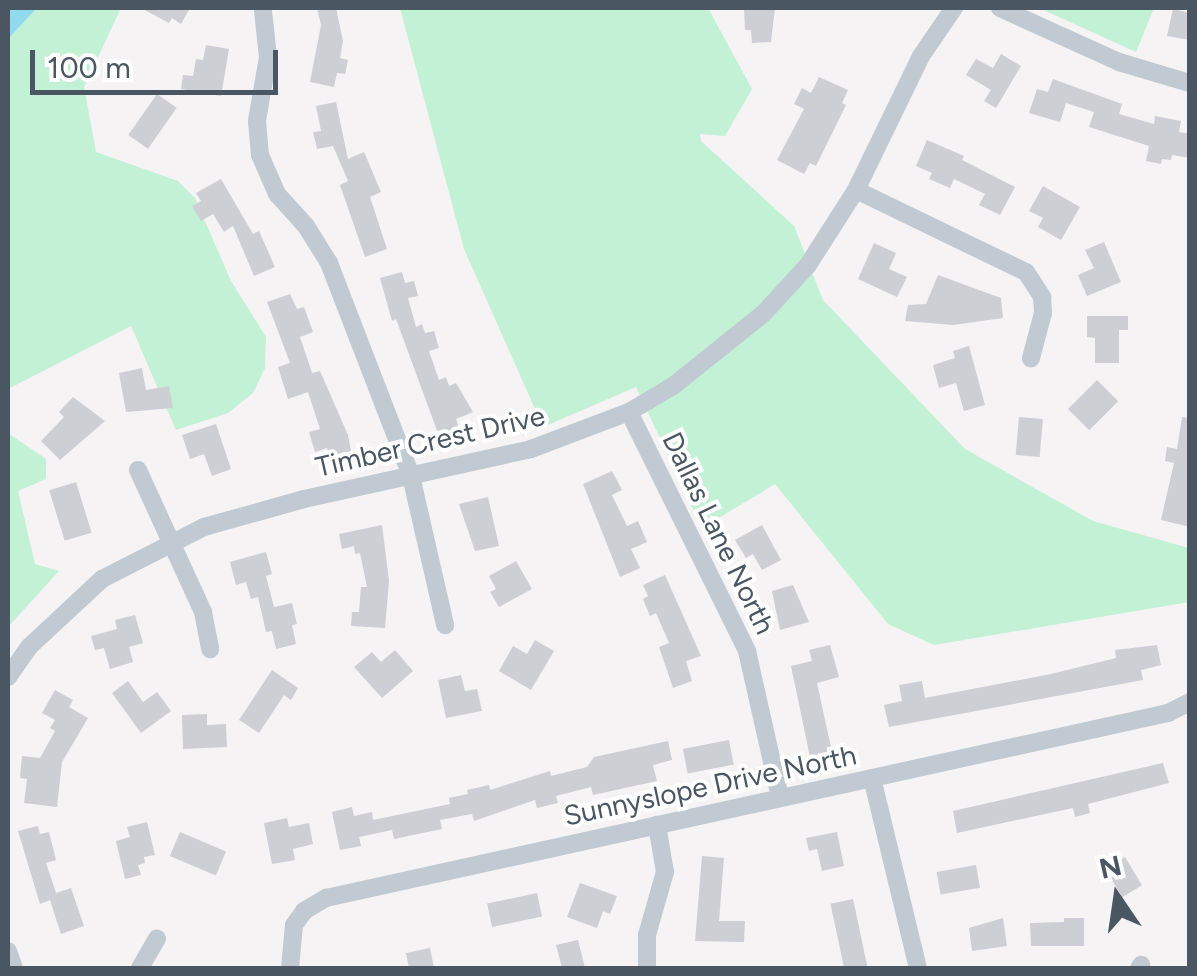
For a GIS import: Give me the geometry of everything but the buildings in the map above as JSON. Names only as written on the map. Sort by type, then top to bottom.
[{"type":"street","name":"Timber Crest Drive","points":[[8,677],[29,647],[102,579],[171,541],[241,514],[531,450],[629,412],[673,386],[764,313],[808,265],[856,190],[921,56],[954,8]]},
{"type":"street","points":[[1000,8],[1119,62],[1190,83]]},
{"type":"street","points":[[263,11],[268,57],[257,121],[264,170],[329,264],[412,476],[445,625]]},
{"type":"street","points":[[856,190],[1026,272],[1042,296],[1043,313],[1031,358]]},
{"type":"street","name":"Dallas Lane North","points":[[629,412],[747,651],[780,798]]},
{"type":"street","points":[[138,470],[202,612],[210,649]]},
{"type":"street","name":"Sunnyslope Drive North","points":[[290,968],[294,925],[304,911],[326,898],[1168,713],[1190,702]]},
{"type":"street","points":[[872,778],[918,968]]},
{"type":"street","points":[[647,968],[647,935],[665,872],[657,825]]},
{"type":"street","points":[[140,968],[157,938]]},
{"type":"street","points":[[8,951],[14,968]]},
{"type":"green space","points":[[37,8],[121,8],[84,87],[96,152],[178,181],[195,198],[231,281],[266,337],[265,368],[253,393],[228,413],[176,430],[131,326],[8,389],[8,39]]},
{"type":"green space","points":[[400,8],[708,8],[752,89],[725,136],[700,134],[701,141],[794,226],[823,300],[965,449],[1093,521],[1189,548],[1189,602],[934,645],[888,624],[775,484],[702,528],[636,387],[543,427],[464,249]]},
{"type":"green space","points":[[1039,8],[1154,8],[1136,52]]},
{"type":"green space","points":[[8,433],[46,459],[46,479],[18,491],[35,564],[59,571],[8,627]]},
{"type":"water","points":[[8,8],[37,8],[8,39]]}]
